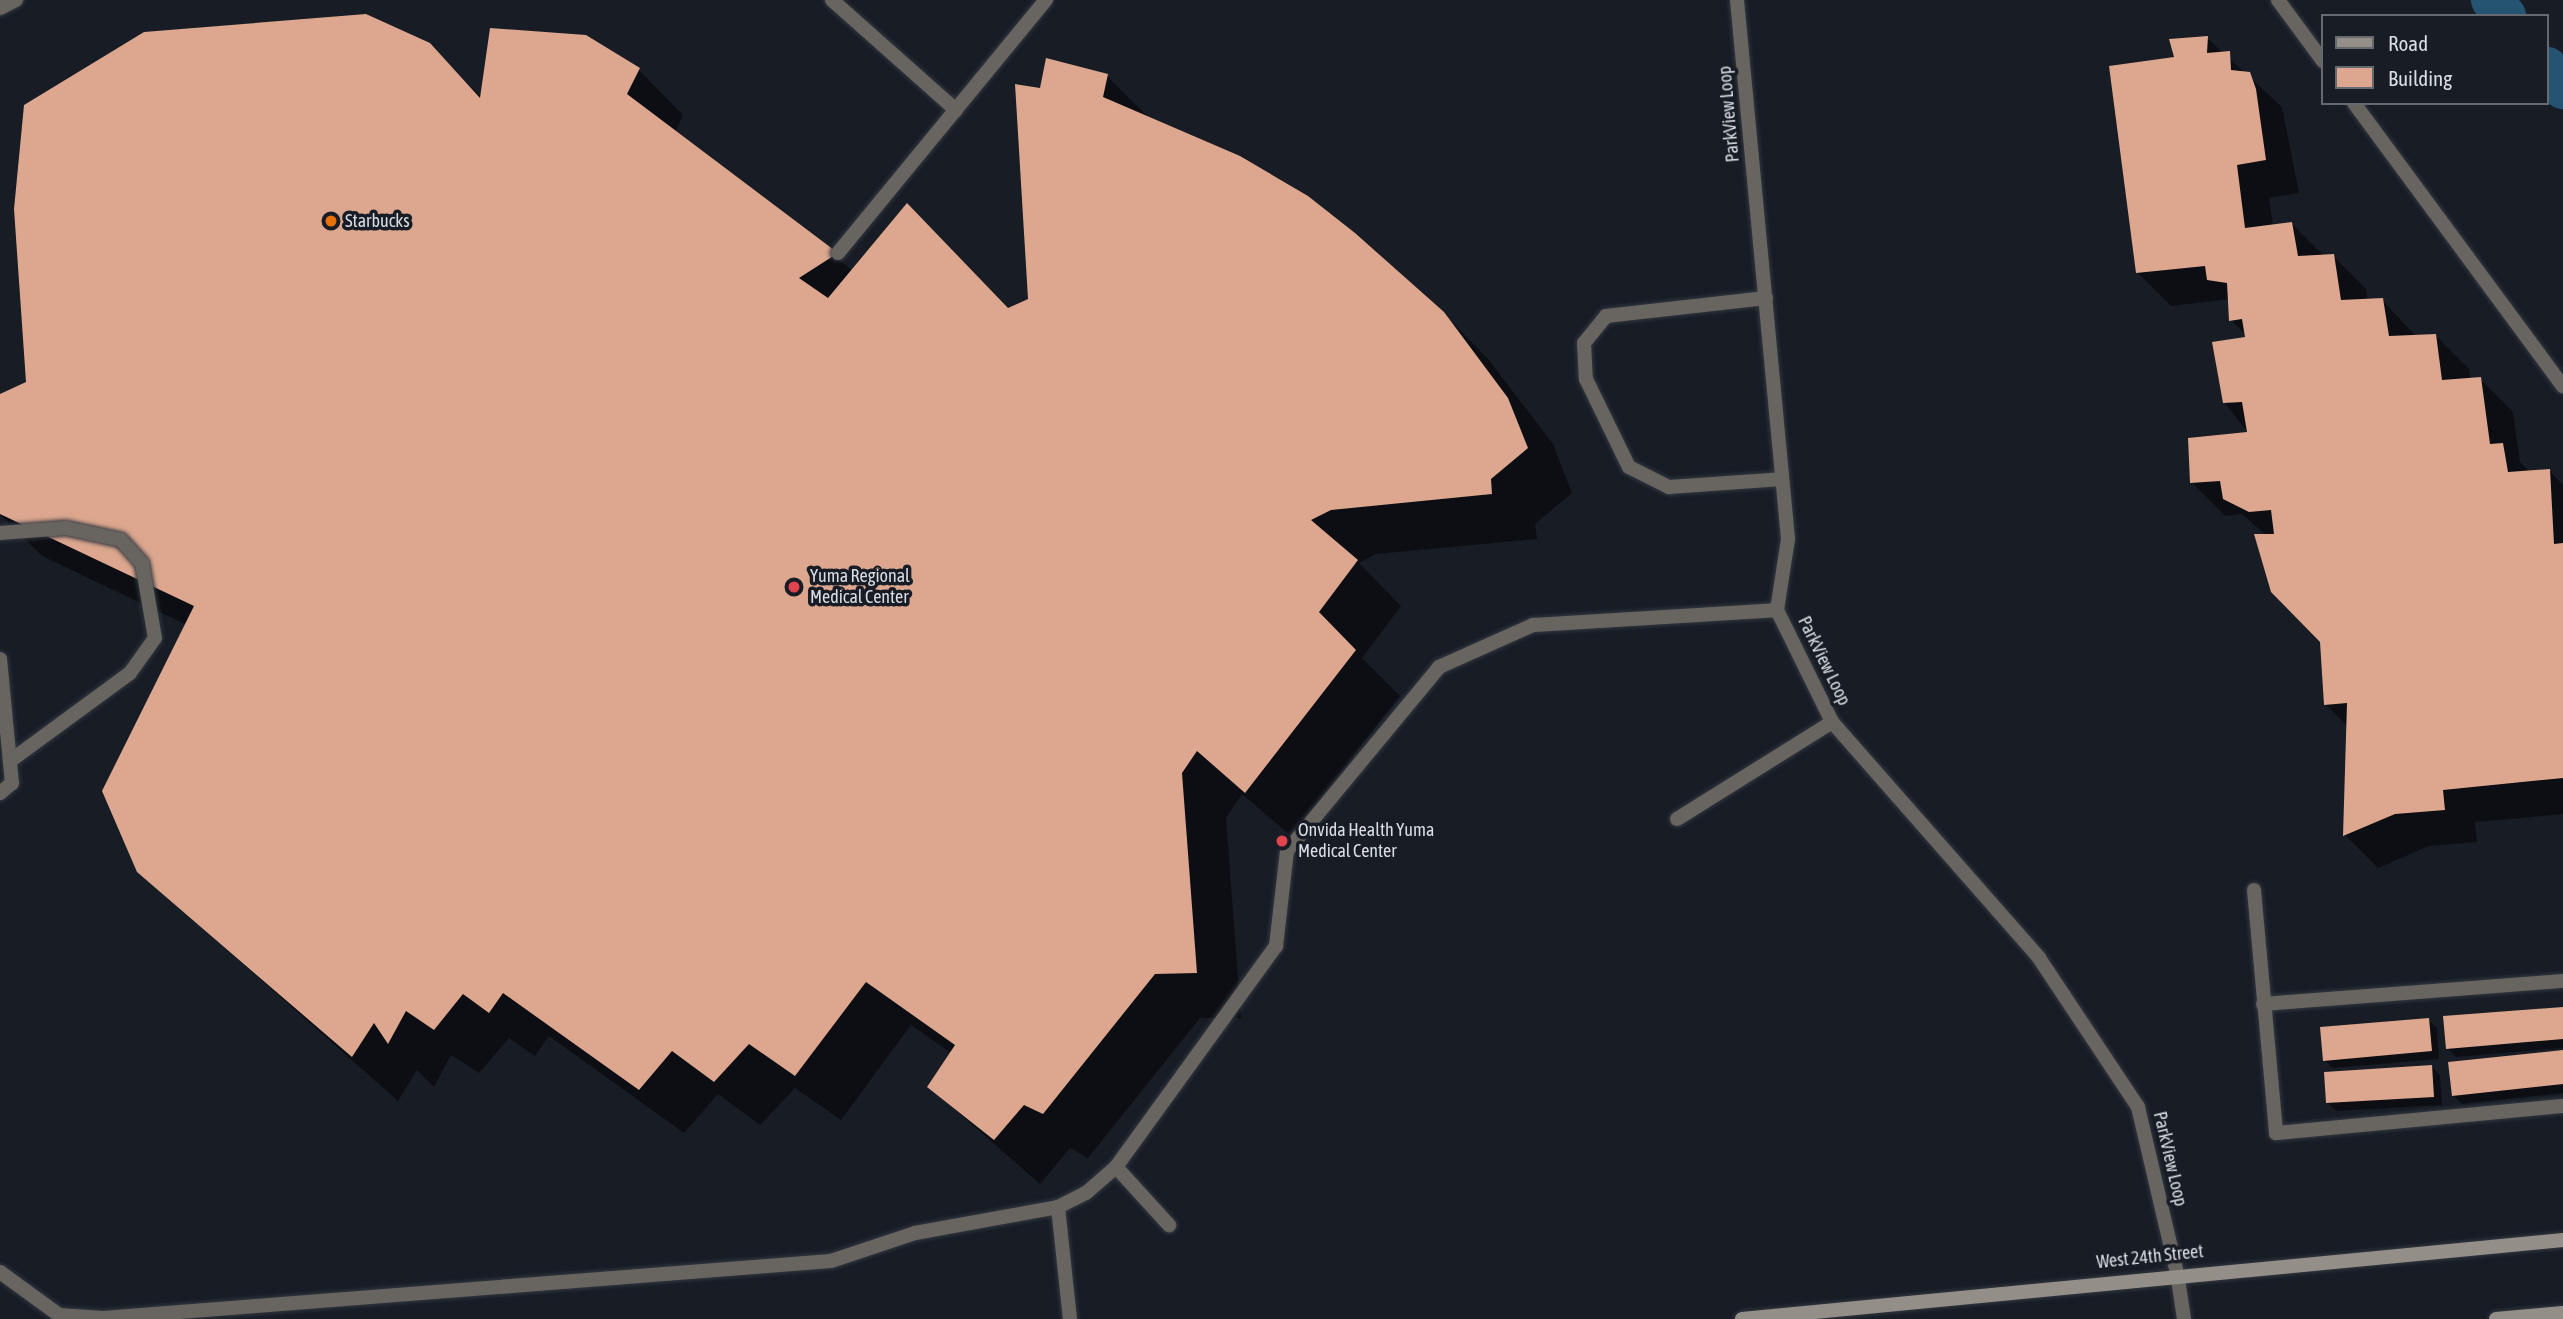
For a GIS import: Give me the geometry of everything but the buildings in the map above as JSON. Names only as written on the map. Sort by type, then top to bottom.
[{"type":"main road","name":"West 24th Street","points":[[1742,1319],[2177,1273],[2563,1240]]},
{"type":"main road","points":[[2496,1319],[2563,1313]]},
{"type":"street","points":[[0,8],[16,0]]},
{"type":"street","points":[[832,0],[956,110]]},
{"type":"street","points":[[838,253],[1046,0]]},
{"type":"street","name":"ParkView Loop","points":[[1737,0],[1788,539],[1777,610],[1832,722],[2039,958],[2138,1107],[2177,1273],[2184,1319]]},
{"type":"street","points":[[2278,0],[2322,60]]},
{"type":"street","points":[[2355,105],[2563,386]]},
{"type":"street","points":[[1766,298],[1606,316],[1584,343],[1586,379],[1629,467],[1669,487],[1782,479]]},
{"type":"street","points":[[0,533],[66,528],[121,540],[142,563],[155,638],[130,673],[10,761]]},
{"type":"street","points":[[0,1272],[59,1315],[103,1318],[831,1261],[915,1233],[1058,1207],[1086,1193],[1116,1167],[1276,947],[1287,851],[1439,667],[1533,625],[1777,610]]},
{"type":"street","points":[[0,659],[12,783],[0,793]]},
{"type":"street","points":[[1677,819],[1832,722]]},
{"type":"street","points":[[2253,890],[2276,1133],[2563,1105]]},
{"type":"street","points":[[2263,1004],[2563,981]]},
{"type":"street","points":[[1116,1167],[1169,1226]]},
{"type":"street","points":[[1058,1207],[1070,1319]]},
{"type":"waterway","points":[[2492,0],[2503,14]]},
{"type":"waterway","points":[[2549,70],[2563,88]]},
{"type":"place","name":"Starbucks","points":[[331,221]]},
{"type":"place","name":"Yuma Regional Medical Center","points":[[794,587]]},
{"type":"place","name":"Onvida Health Yuma Medical Center","points":[[1282,841]]}]
